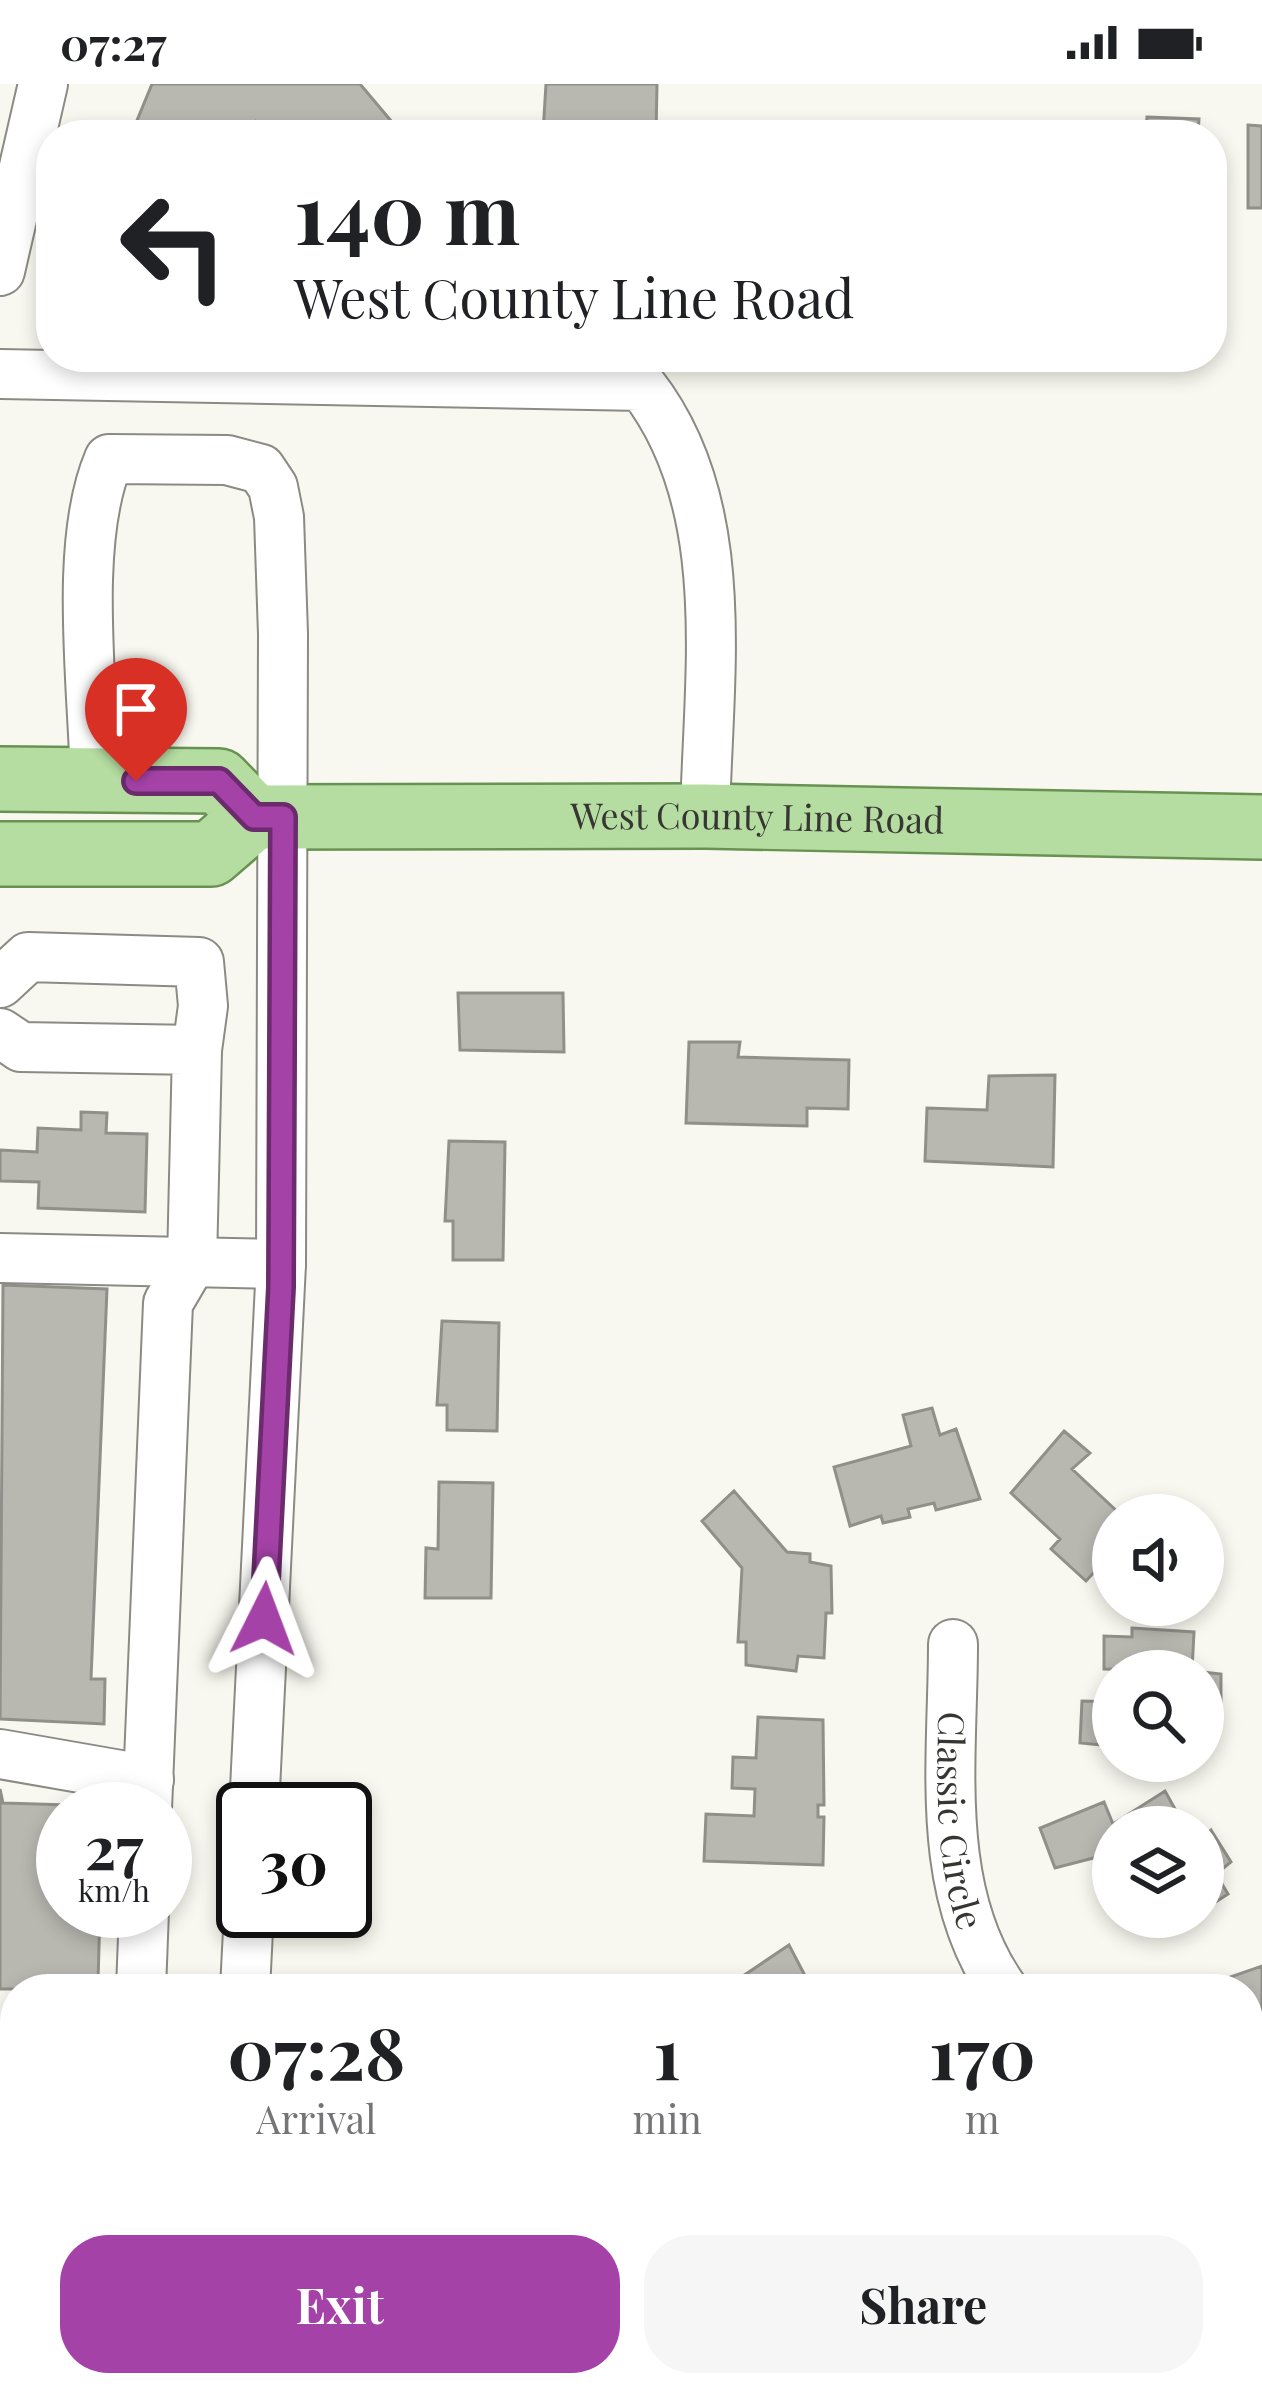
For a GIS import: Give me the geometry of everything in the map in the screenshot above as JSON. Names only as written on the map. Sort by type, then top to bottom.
[{"type":"main road","points":[[0,779],[219,781],[268,817],[211,854],[0,854]]},
{"type":"main road","name":"West County Line Road","points":[[268,817],[705,816],[1262,827]]},
{"type":"street","points":[[0,272],[43,84]]},
{"type":"street","points":[[0,374],[429,372]]},
{"type":"street","points":[[645,372],[671,423],[710,556],[705,816]]},
{"type":"street","points":[[95,781],[90,532],[96,488],[109,458],[227,460],[261,469],[273,487],[279,517],[268,817],[281,1264],[255,1782]]},
{"type":"street","points":[[0,983],[28,957],[200,962],[203,1006],[197,1050],[191,1262],[168,1303],[148,1782]]},
{"type":"street","points":[[0,1033],[21,1047],[197,1050]]},
{"type":"street","points":[[0,1258],[281,1264]]},
{"type":"street","name":"Classic Circle","points":[[953,1644],[952,1864],[993,1974]]},
{"type":"street","points":[[0,1754],[104,1782]]},
{"type":"street","points":[[142,1974],[143,1938]]},
{"type":"street","points":[[246,1974],[248,1938]]},
{"type":"building","points":[[152,84],[360,84],[390,120],[137,120]]},
{"type":"building","points":[[546,84],[657,84],[656,120],[544,120]]},
{"type":"building","points":[[1147,117],[1199,119],[1199,120]]},
{"type":"building","points":[[1248,125],[1262,126],[1262,208],[1248,208]]},
{"type":"building","points":[[458,993],[563,993],[564,1052],[460,1050]]},
{"type":"building","points":[[689,1042],[740,1042],[738,1057],[849,1060],[848,1109],[807,1108],[807,1126],[686,1123]]},
{"type":"building","points":[[1055,1075],[1053,1167],[925,1161],[927,1108],[987,1110],[989,1076]]},
{"type":"building","points":[[81,1112],[107,1113],[106,1133],[147,1134],[145,1212],[38,1208],[39,1182],[0,1181],[0,1150],[37,1152],[38,1128],[81,1130]]},
{"type":"building","points":[[449,1141],[505,1142],[503,1260],[453,1260],[453,1221],[445,1221]]},
{"type":"building","points":[[3,1285],[107,1289],[91,1679],[105,1679],[104,1724],[0,1719]]},
{"type":"building","points":[[442,1321],[499,1323],[497,1431],[447,1430],[447,1405],[437,1405]]},
{"type":"building","points":[[932,1408],[940,1435],[956,1429],[980,1499],[936,1510],[934,1503],[908,1509],[910,1517],[883,1523],[881,1516],[850,1526],[834,1467],[911,1446],[903,1415]]},
{"type":"building","points":[[1064,1431],[1090,1453],[1072,1469],[1099,1494],[1092,1494],[1092,1575],[1086,1581],[1051,1549],[1060,1539],[1011,1493]]},
{"type":"building","points":[[439,1482],[493,1483],[491,1598],[425,1598],[426,1548],[438,1549]]},
{"type":"building","points":[[734,1491],[787,1552],[810,1554],[810,1562],[831,1566],[832,1613],[826,1613],[824,1658],[798,1656],[796,1671],[746,1665],[746,1642],[738,1642],[742,1568],[702,1521]]},
{"type":"building","points":[[1132,1628],[1194,1632],[1193,1650],[1104,1650],[1104,1636],[1132,1637]]},
{"type":"building","points":[[1082,1701],[1092,1701],[1092,1744],[1080,1743]]},
{"type":"building","points":[[758,1717],[823,1720],[824,1805],[818,1805],[818,1817],[824,1817],[823,1865],[704,1861],[706,1814],[754,1816],[755,1789],[732,1788],[733,1757],[756,1758]]},
{"type":"building","points":[[0,1789],[3,1803],[36,1804],[36,1938],[99,1938],[98,1974],[0,1974]]},
{"type":"building","points":[[1165,1791],[1173,1806],[1141,1806]]},
{"type":"building","points":[[1092,1807],[1092,1858],[1055,1868],[1040,1828]]},
{"type":"building","points":[[789,1945],[804,1974],[746,1974]]},
{"type":"building","points":[[1262,1966],[1262,1974],[1239,1974]]},
{"type":"route","points":[[136,781],[219,781],[254,817],[283,817],[281,1287],[264,1619]]}]
